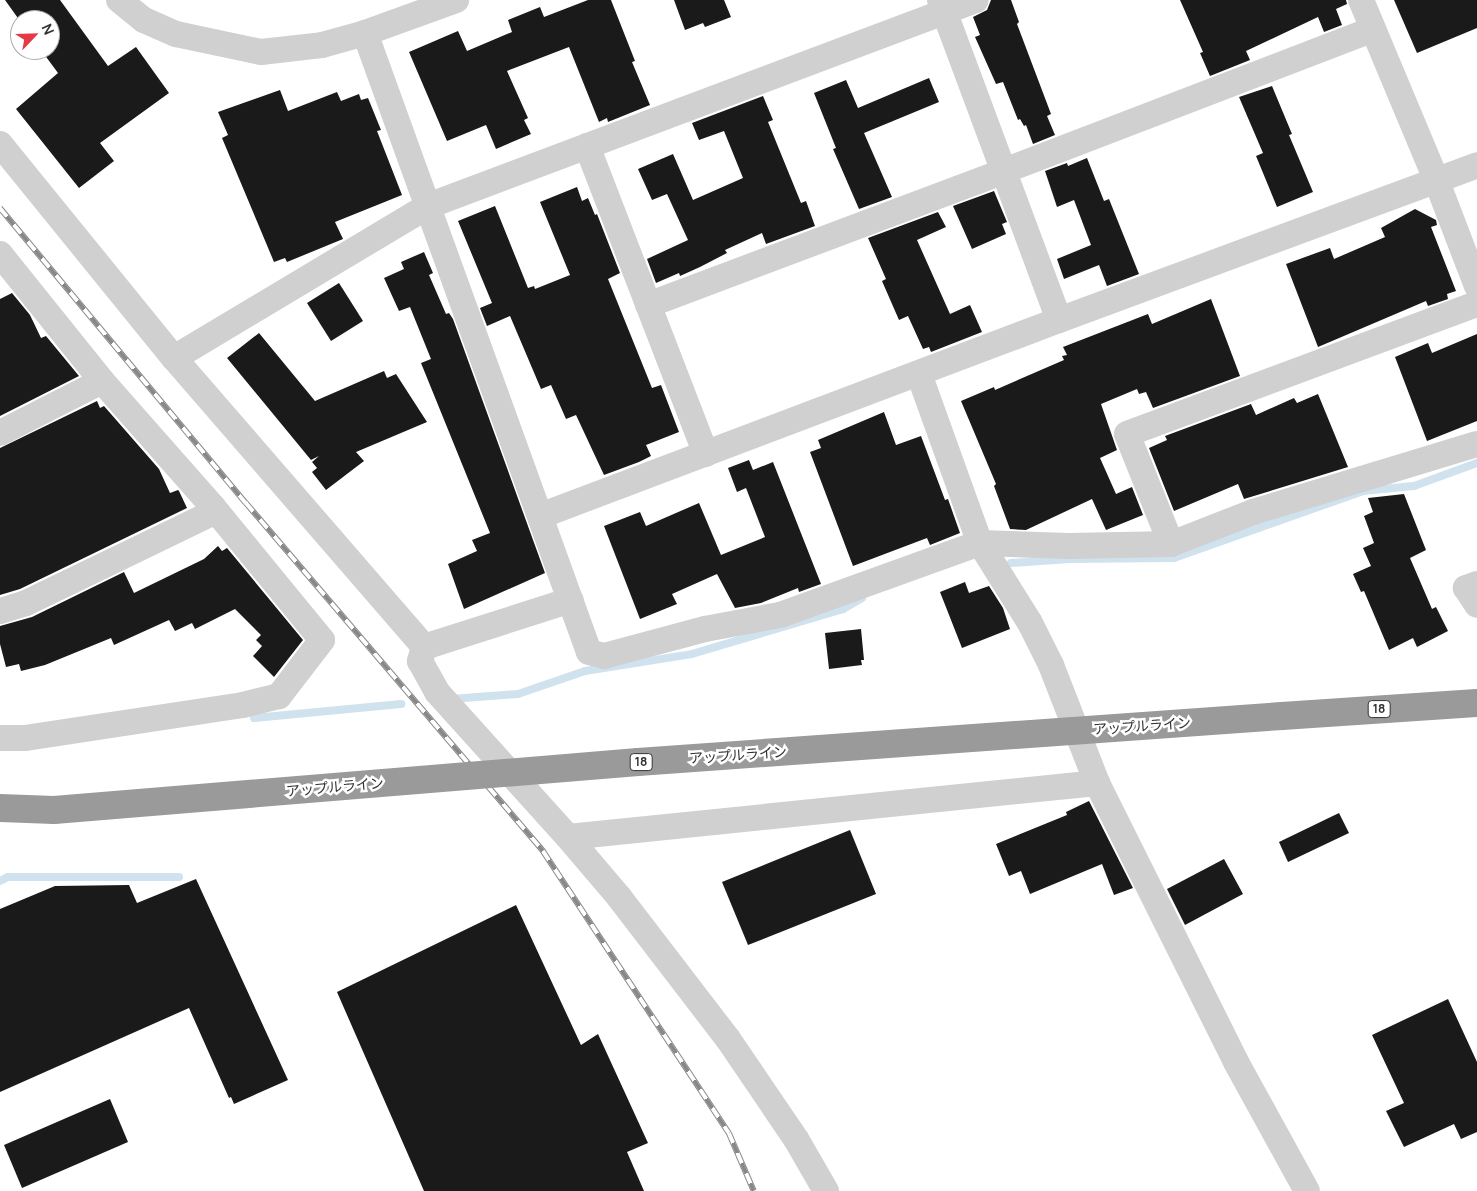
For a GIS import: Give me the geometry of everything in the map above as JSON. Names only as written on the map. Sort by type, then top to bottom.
[{"type":"highway","name":"アップルライン","points":[[0,808],[54,810],[628,762],[1477,703]]},
{"type":"street","points":[[119,0],[144,20],[176,34],[261,52],[322,44],[365,33],[449,1]]},
{"type":"street","points":[[174,358],[428,206],[587,146],[943,6],[976,0]]},
{"type":"street","points":[[1361,0],[1437,182],[1477,286]]},
{"type":"street","points":[[943,6],[1059,320]]},
{"type":"street","points":[[648,304],[1004,171],[1373,29]]},
{"type":"street","points":[[365,33],[590,652],[604,656],[705,629],[780,615],[980,544],[1069,546],[1171,544],[1253,512],[1477,444]]},
{"type":"street","points":[[0,144],[174,358],[424,647]]},
{"type":"street","points":[[587,146],[706,454]]},
{"type":"street","points":[[540,516],[1059,320],[1437,182],[1477,165]]},
{"type":"street","points":[[0,254],[9,281],[102,381],[216,511],[322,640],[279,696],[243,705],[24,738],[0,738]]},
{"type":"street","points":[[1171,544],[1127,434],[1477,304]]},
{"type":"street","points":[[919,374],[980,544],[1030,623],[1051,665],[1097,783],[1236,1062],[1307,1191]]},
{"type":"street","points":[[0,433],[102,381]]},
{"type":"street","points":[[0,611],[26,603],[216,511]]},
{"type":"street","points":[[1477,584],[1466,588],[1477,605]]},
{"type":"street","points":[[424,647],[571,600]]},
{"type":"street","points":[[424,647],[420,661],[437,692],[568,837],[619,897],[728,1039],[796,1139],[826,1191]]},
{"type":"street","points":[[568,837],[1097,783]]},
{"type":"building","points":[[5,0],[60,0],[108,66],[136,47],[169,93],[100,143],[114,161],[79,188],[16,109],[58,73],[48,60],[60,60],[60,10],[12,10]]},
{"type":"building","points":[[588,0],[611,0],[635,61],[632,62],[650,105],[608,122],[607,118],[599,122],[569,47],[507,71],[528,118],[524,120],[531,134],[496,149],[486,125],[447,141],[409,52],[458,31],[467,51],[512,32],[508,20],[540,7],[544,17]]},
{"type":"building","points":[[674,0],[724,0],[731,17],[705,27],[703,23],[685,30]]},
{"type":"building","points":[[991,0],[1011,0],[1019,22],[1017,24],[1051,114],[1047,116],[1055,135],[1033,144],[1026,125],[1024,126],[1020,119],[1018,120],[1003,82],[996,84],[975,37],[980,35],[973,17],[987,10]]},
{"type":"building","points":[[1180,0],[1346,0],[1347,4],[1336,9],[1342,25],[1324,32],[1318,17],[1246,51],[1250,60],[1210,76],[1200,53],[1203,52]]},
{"type":"building","points":[[1394,0],[1477,0],[1477,28],[1417,53]]},
{"type":"building","points":[[929,78],[939,102],[864,133],[892,197],[859,209],[833,149],[836,148],[814,93],[846,80],[858,108]]},
{"type":"building","points":[[1272,86],[1292,134],[1289,135],[1313,192],[1277,207],[1256,156],[1263,153],[1239,97]]},
{"type":"building","points":[[280,90],[288,111],[337,92],[341,101],[359,94],[361,100],[368,98],[381,130],[377,131],[402,195],[335,222],[343,239],[287,262],[285,258],[274,262],[222,138],[228,135],[218,112]]},
{"type":"building","points":[[763,96],[773,120],[768,122],[801,203],[806,201],[815,226],[766,244],[762,233],[725,250],[727,253],[700,267],[680,276],[679,273],[656,283],[647,259],[688,240],[667,194],[652,200],[638,169],[673,154],[693,200],[743,178],[724,131],[699,140],[692,123]]},
{"type":"building","points":[[1087,158],[1104,201],[1109,199],[1139,274],[1107,286],[1099,265],[1064,279],[1057,259],[1091,245],[1074,200],[1057,207],[1045,171],[1067,163],[1068,166]]},
{"type":"building","points":[[577,187],[582,201],[588,198],[595,215],[597,214],[620,273],[608,279],[652,388],[661,385],[679,432],[646,445],[651,456],[604,475],[576,415],[566,419],[551,385],[541,389],[510,316],[487,326],[480,308],[492,303],[458,221],[495,206],[528,288],[534,286],[535,289],[570,275],[540,202]]},
{"type":"building","points":[[994,191],[1007,222],[1002,224],[1006,234],[972,249],[953,206]]},
{"type":"building","points":[[1415,209],[1436,220],[1437,225],[1431,227],[1456,291],[1447,294],[1448,299],[1428,306],[1426,301],[1318,347],[1286,264],[1330,248],[1334,259],[1385,237],[1381,228]]},
{"type":"building","points":[[938,212],[946,227],[917,240],[950,314],[970,305],[982,332],[931,352],[929,347],[923,349],[908,316],[899,320],[882,281],[886,279],[868,238]]},
{"type":"building","points":[[424,252],[433,273],[429,275],[446,314],[449,313],[453,319],[545,573],[464,609],[448,564],[477,551],[472,540],[490,533],[421,363],[431,359],[410,307],[399,311],[384,278],[404,269],[401,262]]},
{"type":"building","points":[[339,283],[363,321],[331,341],[307,303]]},
{"type":"building","points":[[12,293],[30,315],[41,338],[46,336],[79,376],[0,416],[0,299]]},
{"type":"building","points":[[1211,299],[1240,376],[1153,408],[1146,392],[1139,394],[1137,389],[1101,404],[1117,450],[1100,458],[1116,494],[1132,487],[1143,515],[1106,530],[1092,499],[1026,530],[1010,529],[994,486],[996,484],[961,401],[994,387],[995,390],[1064,360],[1062,356],[1067,355],[1063,347],[1148,314],[1152,324]]},
{"type":"building","points":[[259,333],[315,401],[384,371],[387,378],[396,374],[427,422],[356,452],[364,461],[326,490],[312,472],[317,468],[312,462],[319,456],[311,460],[227,358]]},
{"type":"building","points":[[1477,334],[1477,421],[1427,441],[1395,357],[1428,343],[1432,353]]},
{"type":"building","points":[[1318,394],[1348,467],[1244,499],[1238,484],[1174,511],[1149,448],[1167,440],[1165,436],[1251,404],[1256,415],[1294,398],[1297,403]]},
{"type":"building","points":[[97,401],[100,408],[104,406],[159,469],[170,493],[179,491],[187,508],[20,589],[0,595],[0,448]]},
{"type":"building","points":[[884,412],[896,445],[921,436],[945,500],[948,499],[960,533],[930,545],[927,538],[853,566],[810,452],[821,448],[818,440]]},
{"type":"building","points":[[749,460],[753,470],[773,462],[821,584],[799,592],[798,588],[761,603],[735,608],[717,574],[672,594],[677,604],[640,619],[604,526],[640,512],[646,526],[699,503],[721,555],[765,537],[746,488],[737,492],[728,468]]},
{"type":"building","points":[[1404,494],[1426,550],[1410,558],[1432,609],[1436,607],[1448,631],[1417,647],[1413,638],[1389,650],[1364,591],[1361,592],[1353,574],[1371,566],[1363,548],[1374,543],[1364,516],[1373,512],[1368,498]]},
{"type":"building","points":[[218,546],[222,551],[227,548],[303,640],[274,677],[253,656],[262,646],[256,640],[261,635],[235,609],[195,629],[192,623],[175,631],[169,620],[114,645],[111,638],[45,665],[21,671],[19,664],[6,667],[0,644],[0,626],[32,617],[124,572],[134,593],[204,559]]},
{"type":"building","points":[[965,582],[969,593],[989,586],[1003,608],[1010,629],[962,648],[940,592]]},
{"type":"building","points":[[861,629],[864,660],[861,660],[862,665],[829,669],[825,633]]},
{"type":"building","points":[[1089,801],[1133,888],[1114,895],[1102,864],[1030,894],[1021,871],[1009,876],[996,844],[1067,815],[1066,812]]},
{"type":"building","points":[[1339,813],[1349,833],[1288,862],[1279,842]]},
{"type":"building","points":[[850,830],[876,894],[748,945],[722,882]]},
{"type":"building","points":[[1224,859],[1243,894],[1185,925],[1167,889]]},
{"type":"building","points":[[196,879],[288,1080],[234,1104],[231,1097],[229,1098],[189,1008],[0,1092],[0,909],[55,886],[129,885],[137,903]]},
{"type":"building","points":[[516,905],[581,1045],[598,1034],[648,1143],[627,1152],[644,1191],[424,1191],[337,992]]},
{"type":"building","points":[[1448,999],[1477,1062],[1477,1132],[1461,1139],[1454,1124],[1404,1147],[1386,1111],[1404,1103],[1372,1035]]},
{"type":"building","points":[[110,1099],[128,1142],[22,1188],[4,1145]]},
{"type":"waterway","points":[[1011,563],[1069,559],[1174,558],[1363,491],[1414,486],[1477,463]]},
{"type":"waterway","points":[[451,699],[518,694],[585,671],[692,654],[843,609],[862,598]]},
{"type":"waterway","points":[[254,718],[401,704]]},
{"type":"waterway","points":[[0,881],[8,877],[179,877]]},
{"type":"railway","points":[[0,208],[246,503],[543,851],[729,1133],[754,1191]]}]
